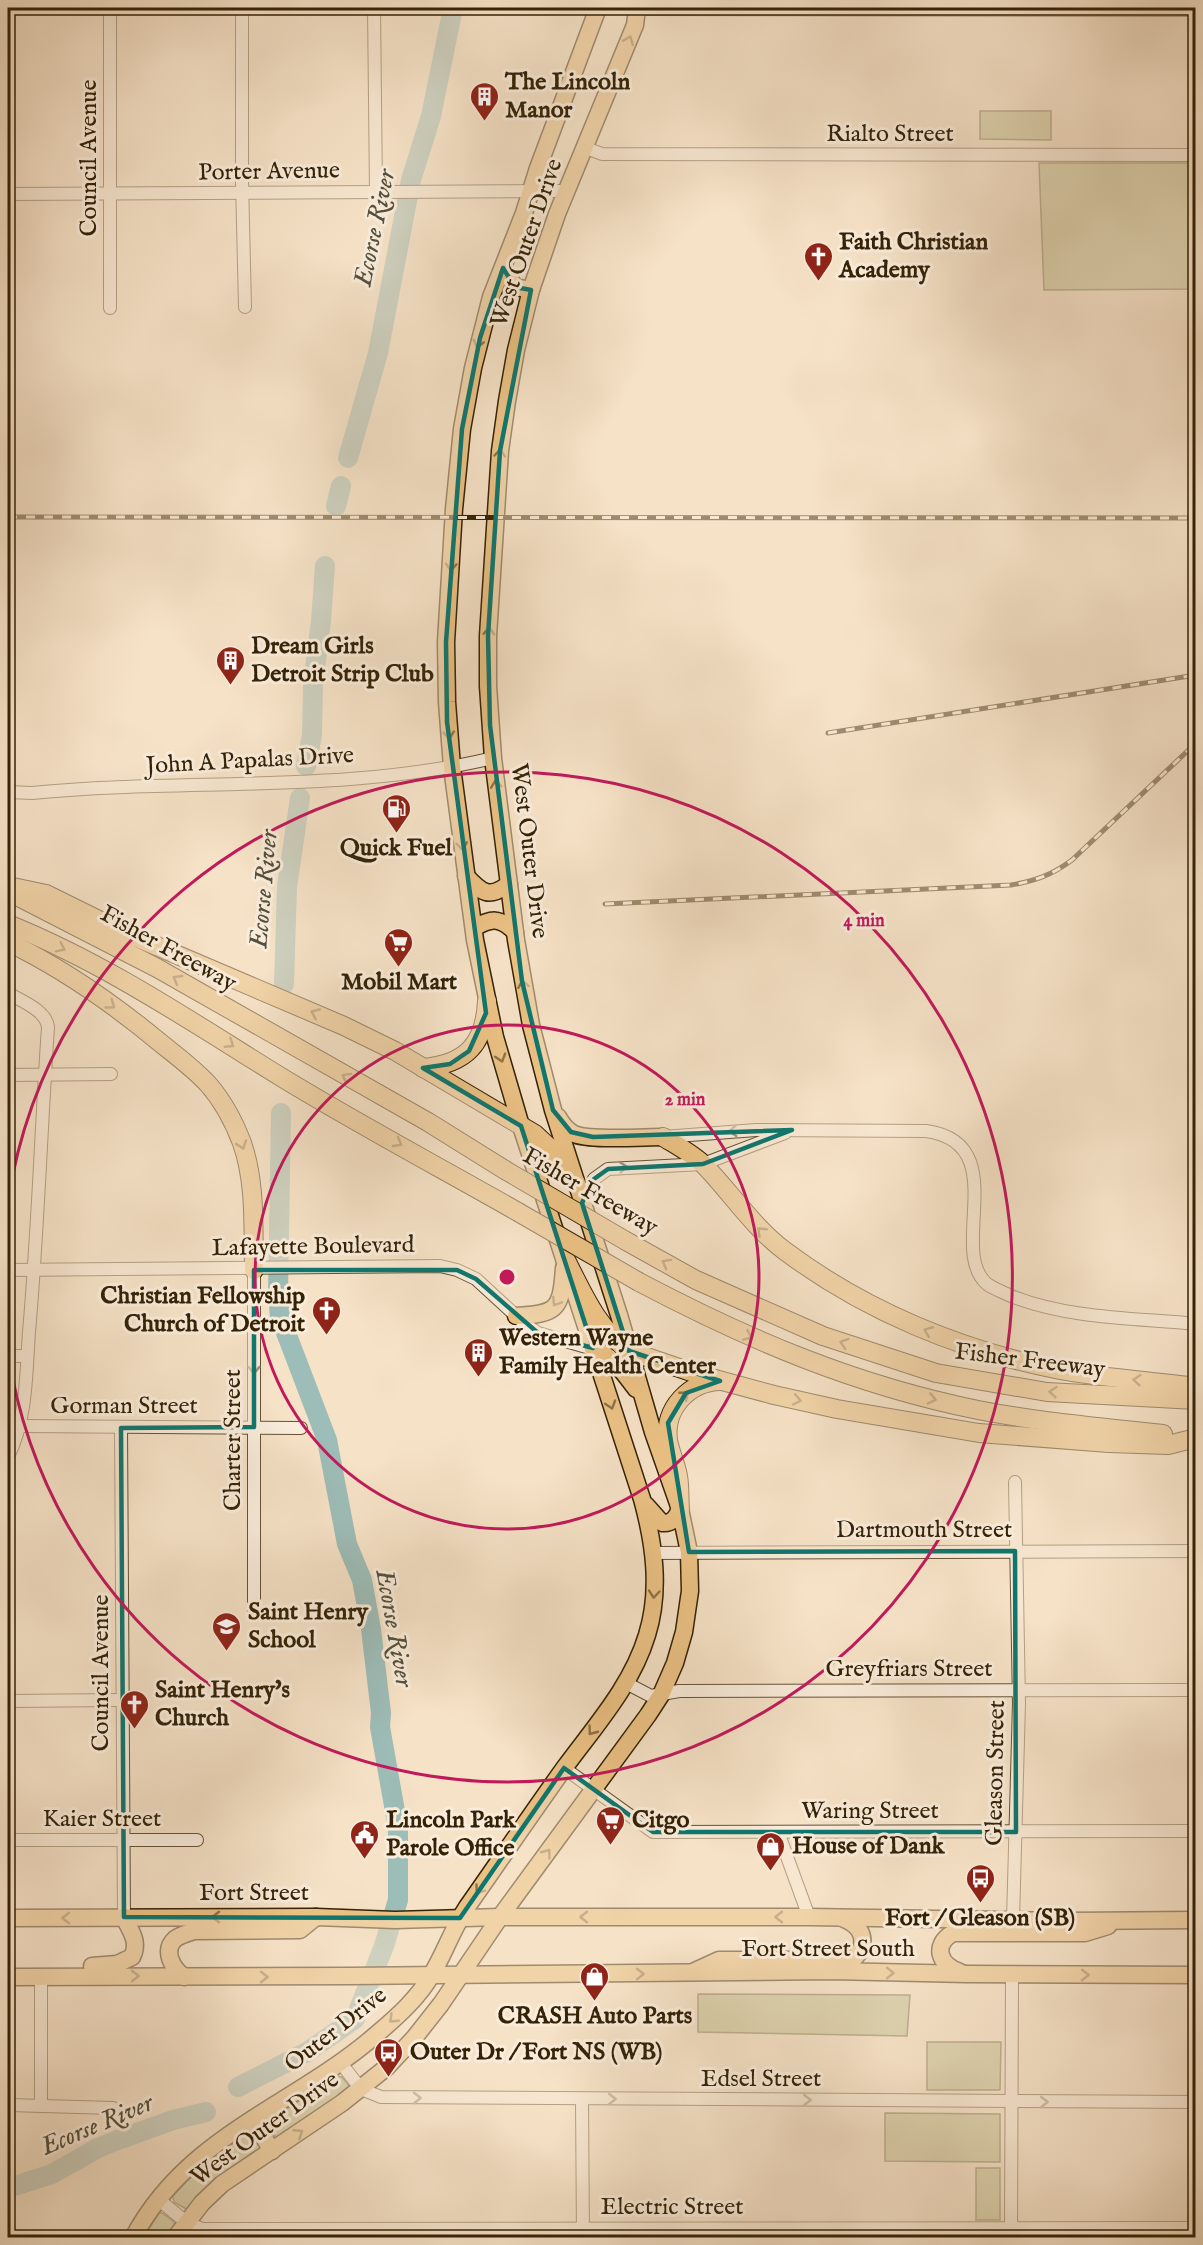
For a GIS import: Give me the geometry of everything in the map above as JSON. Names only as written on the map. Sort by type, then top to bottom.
[{"type":"highway","points":[[8,886],[46,894],[119,930],[334,1022],[395,1051],[535,1134],[549,1147],[576,1183]]},
{"type":"highway","name":"Fisher Freeway","points":[[8,891],[158,968],[428,1122],[505,1170],[696,1280],[813,1332],[936,1373],[1047,1392],[1196,1400]]},
{"type":"highway","name":"Fisher Freeway","points":[[8,924],[72,953],[143,992],[282,1077],[639,1282],[701,1315],[776,1348],[844,1374],[978,1410],[1035,1419],[1196,1437]]},
{"type":"highway","points":[[8,942],[49,963],[141,1026],[196,1072],[220,1101],[232,1121],[247,1161],[263,1269]]},
{"type":"highway","points":[[423,1068],[450,1064],[469,1051],[483,1028],[487,1001]]},
{"type":"highway","points":[[663,1137],[703,1164],[766,1236],[814,1271],[891,1315],[961,1343],[1023,1362],[1109,1377],[1196,1387]]},
{"type":"highway","points":[[565,1258],[596,1319],[606,1332],[629,1351],[720,1381],[837,1409],[979,1433],[1109,1443],[1168,1444],[1196,1437]]},
{"type":"highway","points":[[680,1509],[678,1476],[668,1439],[668,1423],[674,1406],[686,1393],[709,1381],[720,1381]]},
{"type":"main road","name":"West Outer Drive","points":[[597,8],[491,297],[475,358],[458,459],[446,642],[447,722],[466,876],[495,1037],[521,1126],[642,1499],[653,1553],[655,1585],[652,1617],[648,1635],[626,1683]]},
{"type":"main road","name":"West Outer Drive","points":[[175,2238],[186,2222],[222,2184],[323,2118],[387,2067],[415,2037],[662,1695],[675,1663],[686,1623],[690,1591],[689,1552],[680,1509],[642,1397],[553,1110],[531,1025],[515,932],[493,758],[489,707],[488,636],[500,452],[510,380],[531,290],[567,191],[635,26],[639,8]]},
{"type":"main road","points":[[503,268],[515,287],[531,290]]},
{"type":"main road","points":[[466,876],[485,893],[494,893],[509,884]]},
{"type":"main road","points":[[474,928],[486,921],[496,919],[508,925],[515,932]]},
{"type":"main road","points":[[553,1110],[563,1126],[578,1135],[663,1137]]},
{"type":"main road","points":[[516,1316],[542,1314],[557,1305],[562,1293],[565,1258]]},
{"type":"main road","points":[[593,1349],[610,1357],[642,1397]]},
{"type":"main road","points":[[642,1499],[662,1523],[668,1524],[673,1521],[680,1509]]},
{"type":"main road","name":"Outer Drive","points":[[158,2199],[201,2154],[340,2062],[376,2035],[410,2003],[432,1975],[460,1918],[626,1683]]},
{"type":"main road","points":[[8,1966],[110,1966],[124,1962],[132,1957],[136,1944],[124,1917]]},
{"type":"main road","points":[[184,1977],[173,1966],[169,1952],[175,1939],[183,1935],[194,1931],[300,1930],[316,1917]]},
{"type":"main road","name":"Fort Street","points":[[8,1918],[405,1919],[500,1917]]},
{"type":"main road","name":"Fort Street South","points":[[500,1917],[1196,1920]]},
{"type":"main road","points":[[690,1973],[719,1960],[853,1960],[861,1950],[862,1935],[856,1925],[838,1917]]},
{"type":"main road","points":[[966,1974],[951,1969],[943,1963],[941,1947],[947,1936],[953,1933],[1085,1933],[1126,1920]]},
{"type":"main road","name":"Fort Street South","points":[[460,1975],[832,1971],[1011,1975],[1196,1975]]},
{"type":"main road","points":[[8,1977],[460,1975]]},
{"type":"main road","points":[[253,2119],[272,2151]]},
{"type":"main road","points":[[133,2238],[158,2199]]},
{"type":"street","name":"Council Avenue","points":[[110,8],[110,308]]},
{"type":"street","points":[[242,8],[245,307]]},
{"type":"street","points":[[374,8],[376,192]]},
{"type":"street","points":[[639,8],[1196,10]]},
{"type":"street","name":"Rialto Street","points":[[586,148],[602,154],[1196,155]]},
{"type":"street","name":"Porter Avenue","points":[[8,194],[530,193],[567,191]]},
{"type":"street","name":"John A Papalas Drive","points":[[8,792],[32,793],[328,780],[452,767],[493,758]]},
{"type":"street","points":[[8,993],[40,1013],[46,1019],[48,1027],[27,1356],[20,1426],[8,1457]]},
{"type":"street","points":[[8,1075],[111,1074]]},
{"type":"street","points":[[582,1203],[594,1179],[608,1169],[703,1164],[792,1130]]},
{"type":"street","points":[[663,1137],[720,1132],[792,1130],[926,1131],[948,1137],[966,1155],[974,1173],[974,1256],[979,1274],[989,1286],[1033,1304],[1071,1312],[1196,1324]]},
{"type":"street","name":"Lafayette Boulevard","points":[[8,1270],[440,1266],[457,1270],[476,1279],[538,1333],[593,1349]]},
{"type":"street","name":"Charter Street","points":[[254,1610],[254,1427],[263,1269]]},
{"type":"street","points":[[8,1356],[27,1356]]},
{"type":"street","name":"Gorman Street","points":[[20,1426],[301,1428]]},
{"type":"street","name":"Council Avenue","points":[[121,1428],[124,1917]]},
{"type":"street","name":"Gleason Street","points":[[1013,1920],[1018,1690],[1014,1482]]},
{"type":"street","name":"Dartmouth Street","points":[[653,1553],[1196,1551]]},
{"type":"street","name":"Greyfriars Street","points":[[626,1683],[651,1696],[690,1691],[1196,1690]]},
{"type":"street","points":[[8,1701],[122,1700]]},
{"type":"street","name":"Waring Street","points":[[564,1768],[653,1832],[1196,1831]]},
{"type":"street","points":[[778,1832],[809,1917]]},
{"type":"street","name":"Kaier Street","points":[[8,1840],[197,1840]]},
{"type":"street","points":[[1011,1975],[1011,2233]]},
{"type":"street","points":[[41,1976],[41,2105]]},
{"type":"street","points":[[340,2062],[361,2089]]},
{"type":"street","name":"Edsel Street","points":[[361,2089],[381,2097],[1196,2102]]},
{"type":"street","points":[[582,2099],[583,2233]]},
{"type":"street","points":[[8,2105],[113,2108]]},
{"type":"street","name":"Electric Street","points":[[158,2199],[186,2222],[202,2229],[583,2233],[1011,2233],[1196,2228]]},
{"type":"highlighted area","points":[[503,268],[515,287],[531,290],[500,451],[488,636],[490,725],[522,981],[553,1110],[571,1132],[593,1137],[792,1130],[703,1164],[608,1169],[594,1179],[582,1203],[629,1351],[720,1381],[686,1393],[668,1423],[689,1552],[1015,1551],[1016,1832],[653,1832],[564,1768],[460,1918],[124,1917],[121,1428],[254,1427],[254,1270],[457,1270],[476,1279],[538,1333],[593,1348],[521,1126],[423,1068],[450,1064],[469,1051],[486,1013],[447,722],[446,642],[462,429],[480,338]]},
{"type":"green space","points":[[980,111],[1051,111],[1051,140],[980,139]]},
{"type":"green space","points":[[1039,163],[1195,163],[1195,289],[1044,290]]},
{"type":"green space","points":[[698,1994],[910,1995],[907,2036],[698,2032]]},
{"type":"green space","points":[[927,2042],[1001,2042],[1000,2090],[927,2090]]},
{"type":"green space","points":[[337,2076],[342,2077],[350,2087],[347,2092],[277,2139],[267,2123]]},
{"type":"green space","points":[[885,2113],[1000,2114],[1000,2162],[885,2161]]},
{"type":"green space","points":[[250,2132],[254,2133],[263,2147],[188,2210],[174,2202],[173,2196],[199,2169]]},
{"type":"green space","points":[[976,2168],[1000,2168],[1000,2220],[976,2220]]},
{"type":"green space","points":[[159,2213],[173,2221],[175,2226],[168,2237],[143,2238]]},
{"type":"green space","points":[[571,2233],[571,2238],[195,2238],[197,2234]]},
{"type":"green space","points":[[999,2233],[999,2237],[665,2238],[665,2234]]},
{"type":"green space","points":[[1023,2234],[1195,2234],[1196,2237],[1023,2238]]},
{"type":"waterway","name":"Ecorse River","points":[[348,458],[378,353],[411,180],[431,116],[453,8]]},
{"type":"waterway","name":"Ecorse River","points":[[336,506],[341,486]]},
{"type":"waterway","name":"Ecorse River","points":[[306,766],[312,735],[313,684],[325,566]]},
{"type":"waterway","name":"Ecorse River","points":[[284,984],[287,887],[300,798]]},
{"type":"waterway","name":"Ecorse River","points":[[238,2087],[307,2052],[355,2019],[384,1946],[398,1900],[398,1828],[380,1727],[381,1713],[371,1629],[362,1580],[347,1544],[327,1440],[280,1317],[278,1295],[281,1113]]},
{"type":"waterway","name":"Ecorse River","points":[[8,2188],[52,2174],[115,2141],[173,2120],[206,2112]]},
{"type":"railway","points":[[8,517],[1196,518]]},
{"type":"railway","points":[[828,733],[1196,675]]},
{"type":"railway","points":[[605,904],[1011,885],[1028,882],[1043,877],[1072,860],[1196,743]]},
{"type":"place","name":"The Lincoln Manor","points":[[484,122]]},
{"type":"place","name":"Faith Christian Academy","points":[[818,282]]},
{"type":"place","name":"Dream Girls Detroit Strip Club","points":[[230,686]]},
{"type":"place","name":"Quick Fuel","points":[[396,834]]},
{"type":"place","name":"Mobil Mart","points":[[399,968]]},
{"type":"place","name":"Christian Fellowship Church of Detroit","points":[[326,1336]]},
{"type":"place","name":"Western Wayne Family Health Center","points":[[478,1378]]},
{"type":"place","name":"Saint Henry School","points":[[227,1652]]},
{"type":"place","name":"Saint Henry's Church","points":[[134,1730]]},
{"type":"place","name":"Citgo","points":[[611,1846]]},
{"type":"place","name":"Lincoln Park Parole Office","points":[[365,1860]]},
{"type":"place","name":"House of Dank","points":[[771,1872]]},
{"type":"place","name":"Fort / Gleason (SB)","points":[[980,1904]]},
{"type":"place","name":"CRASH Auto Parts","points":[[595,2002]]},
{"type":"place","name":"Outer Dr / Fort NS (WB)","points":[[389,2078]]}]
